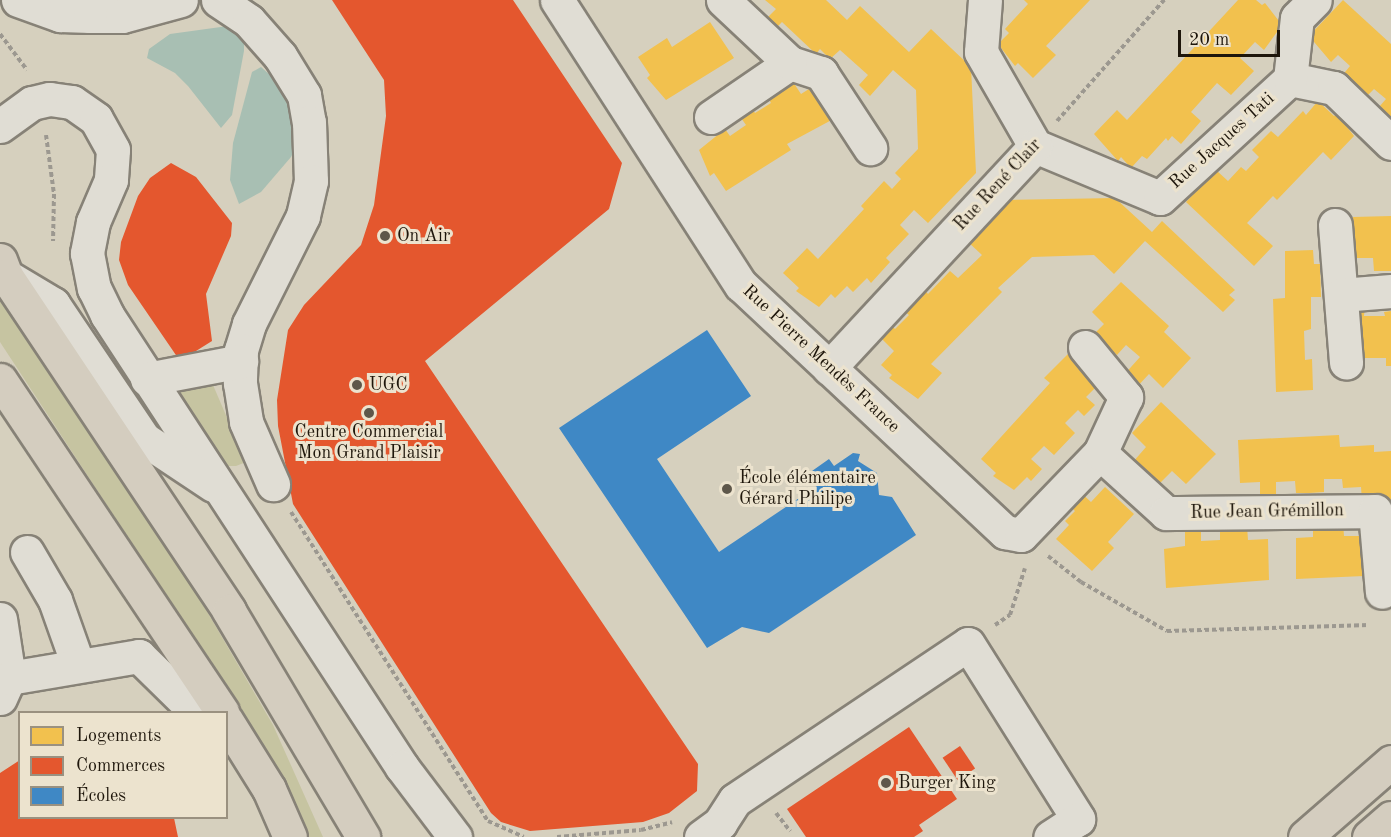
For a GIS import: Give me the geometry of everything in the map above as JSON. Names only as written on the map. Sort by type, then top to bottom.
[{"type":"main road","points":[[3,268],[229,611],[363,837]]},
{"type":"main road","points":[[0,380],[221,711]]},
{"type":"main road","points":[[228,723],[269,789],[290,837]]},
{"type":"main road","points":[[294,723],[336,837]]},
{"type":"main road","points":[[1305,837],[1391,762]]},
{"type":"main road","points":[[1369,837],[1391,818]]},
{"type":"street","points":[[18,0],[60,15],[90,16],[122,16],[182,0]]},
{"type":"street","points":[[218,0],[249,21],[280,56],[304,95],[312,149],[311,181],[303,216],[249,324],[241,361],[246,422],[273,484]]},
{"type":"street","points":[[723,0],[790,63],[821,73],[870,148]]},
{"type":"street","points":[[985,0],[981,52],[1035,146]]},
{"type":"street","name":"Rue Jacques Tati","points":[[1035,146],[1160,198],[1290,79],[1297,18],[1315,0]]},
{"type":"street","name":"Rue Pierre Mendès France","points":[[561,2],[741,285],[1005,531],[1021,535]]},
{"type":"street","points":[[711,117],[790,63]]},
{"type":"street","name":"Rue Jacques Tati","points":[[1290,79],[1334,88],[1391,143]]},
{"type":"street","points":[[0,126],[32,103],[50,99],[72,102],[96,119],[113,150],[111,180],[93,222],[87,253],[93,288],[147,379],[219,490],[402,766],[455,837]]},
{"type":"street","name":"Rue René Clair","points":[[829,368],[1035,146]]},
{"type":"street","points":[[1335,225],[1346,363]]},
{"type":"street","points":[[3,268],[53,304],[144,439],[219,490]]},
{"type":"street","points":[[1341,295],[1391,291]]},
{"type":"street","points":[[1021,535],[1100,453],[1126,397],[1085,347]]},
{"type":"street","points":[[147,379],[241,361]]},
{"type":"street","name":"Rue Jean Grémillon","points":[[1100,453],[1166,513],[1376,511],[1383,592]]},
{"type":"street","points":[[27,552],[55,600],[78,665]]},
{"type":"street","points":[[0,619],[4,688],[78,665],[139,656],[195,711]]},
{"type":"street","points":[[717,832],[735,800],[968,644],[1078,819],[1050,837]]},
{"type":"street","points":[[228,746],[269,789]]},
{"type":"path","name":"Rue René Clair","points":[[1035,146],[1164,0]]},
{"type":"path","points":[[0,34],[32,76]]},
{"type":"path","points":[[273,484],[488,821],[524,837]]},
{"type":"path","points":[[1021,535],[1081,582],[1167,631],[1374,625]]},
{"type":"path","points":[[968,644],[1010,615],[1017,601],[1025,567],[1021,535]]},
{"type":"shaded area","points":[[228,26],[244,38],[244,51],[232,115],[221,128],[175,73],[147,58],[149,49],[170,34]]},
{"type":"shaded area","points":[[261,67],[287,90],[298,143],[291,157],[261,192],[239,204],[230,180],[233,143],[252,72]]},
{"type":"shaded area","points":[[0,299],[194,589],[273,725],[323,837],[309,837],[300,812],[213,667],[0,342]]},
{"type":"shaded area","points":[[213,385],[246,462],[236,466],[222,466],[176,402],[175,388]]},
{"type":"building: Logements","points":[[765,0],[826,0],[847,20],[860,6],[909,52],[931,29],[971,67],[976,173],[928,223],[914,210],[900,225],[909,234],[886,258],[890,262],[871,283],[867,278],[853,292],[847,286],[835,298],[831,294],[819,307],[796,291],[799,288],[783,273],[807,248],[818,259],[864,209],[861,206],[884,181],[892,189],[901,179],[895,173],[918,149],[916,90],[893,70],[870,96],[859,85],[868,75],[840,50],[830,59],[820,49],[816,54],[782,22],[777,27],[767,18],[776,9]]},
{"type":"building: Logements","points":[[1024,0],[1090,0],[1046,46],[1056,55],[1033,78],[1018,63],[1015,66],[998,44],[1009,33],[1005,29],[1028,4]]},
{"type":"building: Logements","points":[[1238,0],[1256,0],[1262,5],[1265,3],[1282,25],[1264,50],[1255,42],[1240,58],[1254,71],[1231,95],[1217,83],[1191,112],[1201,121],[1181,144],[1172,136],[1168,141],[1166,138],[1147,159],[1142,156],[1131,168],[1121,157],[1118,161],[1094,134],[1117,110],[1127,120]]},
{"type":"building: Logements","points":[[1343,0],[1391,44],[1391,118],[1379,107],[1386,99],[1374,89],[1365,98],[1341,77],[1350,66],[1338,55],[1331,62],[1309,36]]},
{"type":"building: Logements","points":[[710,22],[734,58],[666,100],[647,78],[650,75],[638,57],[667,38],[672,47]]},
{"type":"building: Logements","points":[[793,82],[801,94],[817,84],[839,116],[787,144],[791,150],[726,191],[714,173],[710,176],[699,150],[725,129],[730,136],[746,125],[739,115],[751,107],[755,113],[771,103],[765,93],[777,86],[780,91]]},
{"type":"building: Logements","points":[[1318,101],[1334,116],[1337,114],[1354,136],[1331,160],[1323,152],[1277,200],[1273,196],[1247,223],[1273,246],[1254,266],[1186,202],[1216,170],[1228,181],[1241,167],[1246,171],[1259,157],[1252,150],[1271,131],[1278,137],[1303,111],[1306,115]]},
{"type":"building: Logements","points":[[1115,198],[1152,232],[1162,221],[1235,290],[1229,295],[1235,300],[1223,312],[1145,241],[1114,274],[1094,255],[1032,257],[998,288],[1002,292],[931,364],[942,373],[918,399],[889,378],[892,375],[881,365],[894,351],[879,336],[890,324],[895,329],[909,315],[903,310],[923,288],[928,294],[950,271],[958,278],[982,255],[967,241],[1004,200]]},
{"type":"building: Logements","points":[[1391,216],[1391,271],[1374,271],[1373,258],[1356,258],[1353,217]]},
{"type":"building: Logements","points":[[1313,250],[1314,264],[1320,264],[1321,297],[1311,297],[1311,329],[1304,331],[1305,360],[1312,359],[1313,390],[1276,392],[1273,299],[1285,298],[1285,251]]},
{"type":"building: Logements","points":[[1121,282],[1169,326],[1164,332],[1191,358],[1163,388],[1149,374],[1135,389],[1122,377],[1140,357],[1126,345],[1117,355],[1094,334],[1104,324],[1092,312]]},
{"type":"building: Logements","points":[[1365,305],[1364,316],[1385,316],[1384,312],[1391,311],[1391,366],[1386,366],[1386,358],[1353,358],[1349,306]]},
{"type":"building: Logements","points":[[1069,353],[1099,384],[1086,397],[1095,405],[1084,416],[1078,410],[1065,423],[1075,433],[1054,455],[1044,446],[1031,459],[1042,469],[1031,481],[1027,477],[1014,490],[993,476],[996,473],[981,459],[1050,383],[1044,378]]},
{"type":"building: Logements","points":[[1161,402],[1216,454],[1186,484],[1172,471],[1158,485],[1133,462],[1146,447],[1132,433]]},
{"type":"building: Logements","points":[[1339,435],[1340,447],[1374,445],[1374,452],[1391,451],[1391,504],[1362,501],[1361,487],[1343,488],[1342,479],[1324,479],[1324,492],[1309,493],[1296,493],[1295,481],[1276,482],[1276,494],[1260,495],[1260,482],[1240,483],[1238,440]]},
{"type":"building: Logements","points":[[1105,487],[1134,514],[1108,542],[1114,548],[1092,571],[1056,539],[1069,525],[1065,521],[1075,511],[1066,502],[1077,489],[1091,502]]},
{"type":"building: Logements","points":[[1343,522],[1344,536],[1362,536],[1364,576],[1296,579],[1296,538],[1313,537],[1313,524]]},
{"type":"building: Logements","points":[[1247,526],[1248,540],[1268,539],[1269,580],[1166,588],[1164,549],[1185,546],[1185,529],[1201,528],[1201,541],[1220,540],[1220,527]]},
{"type":"building: Commerces","name":"Centre Commercial Mon Grand Plaisir","points":[[332,0],[513,0],[622,163],[609,209],[425,361],[698,764],[697,791],[669,813],[643,822],[530,831],[501,822],[491,813],[293,504],[278,426],[277,400],[288,330],[304,305],[361,245],[374,205],[386,116],[384,80]]},
{"type":"building: Commerces","points":[[171,163],[196,177],[232,223],[231,236],[206,294],[212,341],[180,361],[128,285],[119,260],[121,242],[138,196],[150,178]]},
{"type":"building: Commerces","name":"Burger King","points":[[909,727],[957,799],[919,825],[923,831],[914,837],[806,837],[787,809]]},
{"type":"building: Commerces","points":[[960,746],[975,768],[958,780],[943,758]]},
{"type":"building: Commerces","points":[[18,761],[18,819],[174,819],[178,837],[0,837],[0,773]]},
{"type":"building: Écoles","points":[[707,330],[751,396],[657,459],[719,552],[820,484],[812,471],[829,459],[834,466],[853,453],[860,454],[858,461],[877,473],[879,495],[892,497],[916,535],[769,633],[742,627],[707,648],[559,428]]},
{"type":"place","name":"On Air","points":[[385,236]]},
{"type":"place","name":"UGC","points":[[357,385]]},
{"type":"place","name":"Centre Commercial Mon Grand Plaisir","points":[[369,413]]},
{"type":"place","name":"École élémentaire Gérard Philipe","points":[[727,489]]},
{"type":"place","name":"Burger King","points":[[886,783]]}]
